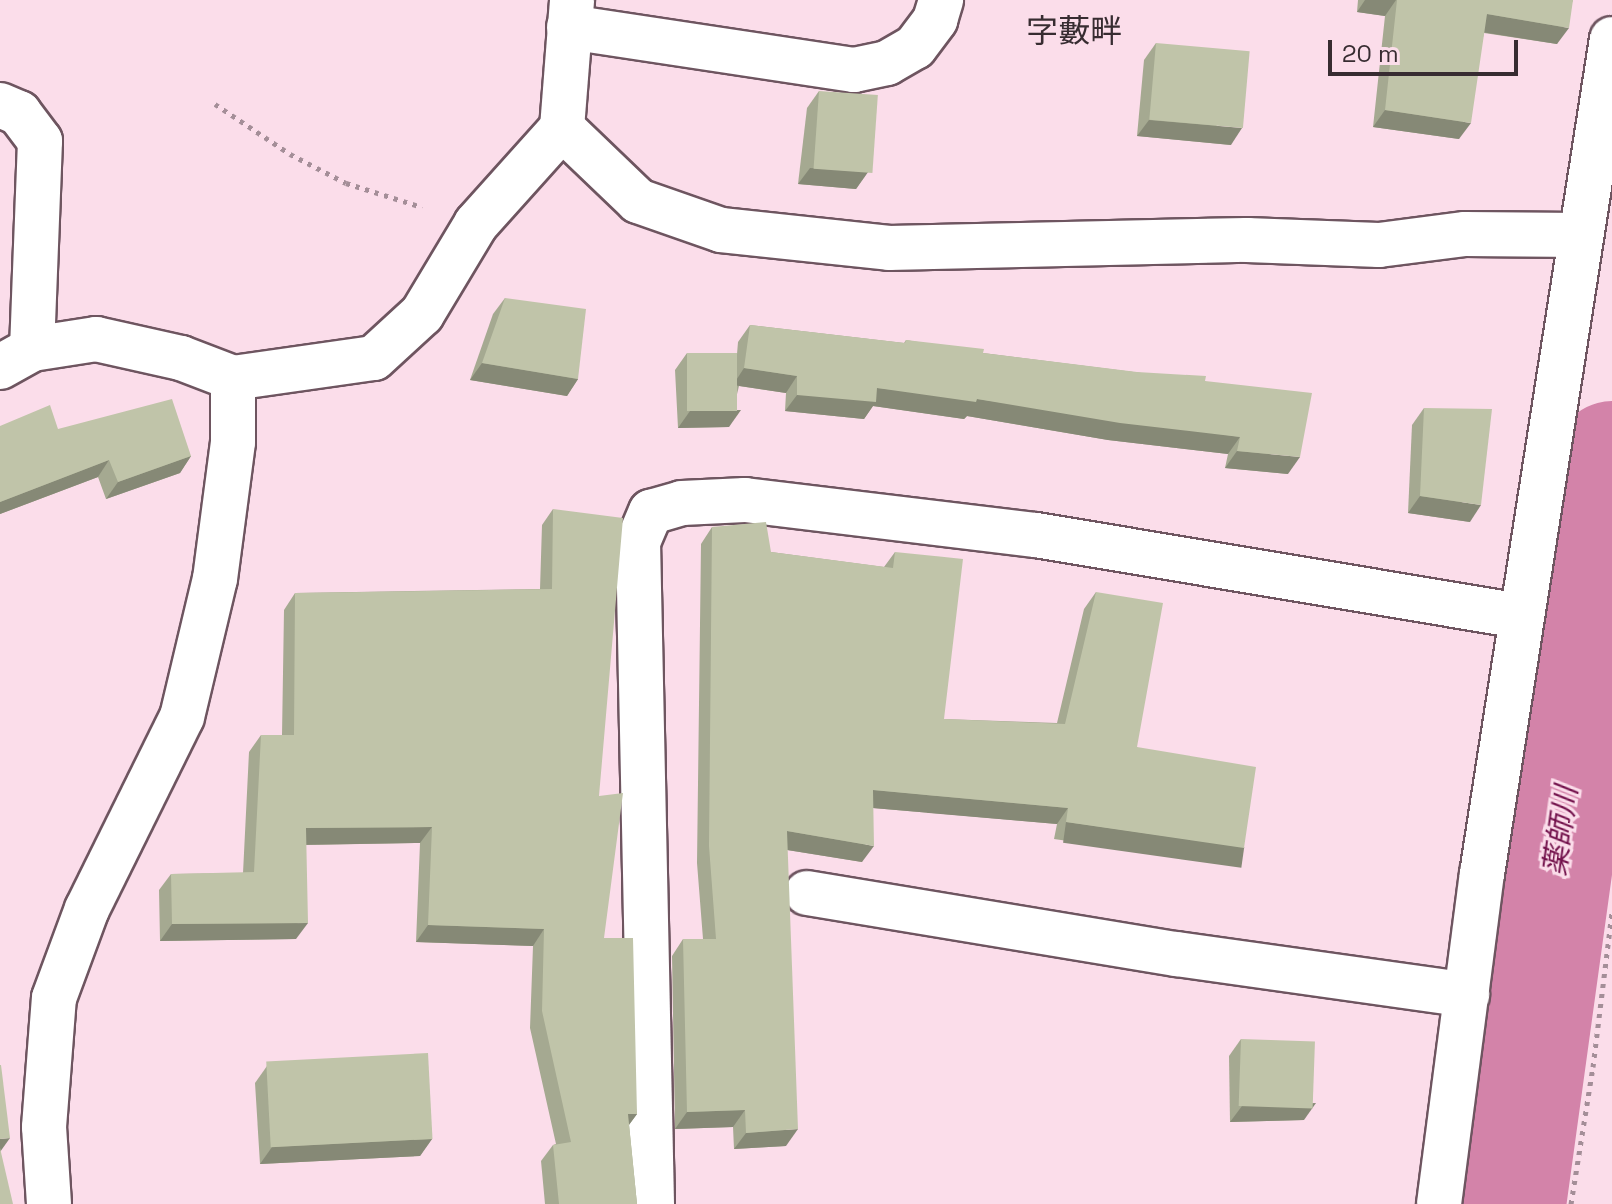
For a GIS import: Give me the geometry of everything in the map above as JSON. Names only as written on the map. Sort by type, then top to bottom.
[{"type":"street","points":[[0,105],[19,113],[40,141],[16,358],[96,339],[181,358],[233,378],[374,358],[422,314],[476,224],[562,128],[570,14],[854,70],[887,63],[915,47],[935,20],[941,0]]},
{"type":"street","points":[[1439,1204],[1521,616],[1612,39]]},
{"type":"street","points":[[562,128],[638,201],[721,230],[873,246],[1247,240],[1379,245],[1465,234],[1581,235]]},
{"type":"street","points":[[49,1204],[44,1127],[54,998],[87,909],[182,717],[215,579],[233,442],[233,378]]},
{"type":"street","points":[[652,1204],[638,542],[651,512],[682,503],[745,500],[1036,535],[1521,616]]},
{"type":"street","points":[[807,893],[1177,954],[1467,995]]},
{"type":"path","points":[[215,104],[290,154],[346,183],[476,224]]},
{"type":"path","points":[[1571,1204],[1593,1067],[1612,913]]},
{"type":"building","points":[[1397,0],[1573,0],[1569,28],[1487,14],[1471,123],[1385,110]]},
{"type":"building","points":[[1156,43],[1250,51],[1243,128],[1149,120]]},
{"type":"building","points":[[819,91],[878,95],[872,173],[814,169]]},
{"type":"building","points":[[505,298],[586,309],[578,379],[482,363]]},
{"type":"building","points":[[750,325],[984,349],[983,353],[1137,372],[1206,376],[1205,381],[1312,393],[1300,457],[1237,451],[1240,437],[1120,423],[977,399],[976,402],[877,388],[876,402],[797,395],[797,376],[744,368]]},
{"type":"building","points":[[687,353],[737,353],[737,411],[687,411]]},
{"type":"building","points":[[172,399],[191,456],[118,482],[109,460],[0,502],[0,426],[50,405],[58,429]]},
{"type":"building","points":[[1424,408],[1492,409],[1481,505],[1420,496]]},
{"type":"building","points":[[553,509],[623,518],[599,796],[623,793],[604,938],[633,938],[637,1114],[628,1114],[637,1204],[559,1204],[553,1145],[571,1142],[542,1011],[544,929],[428,925],[432,827],[306,828],[308,923],[172,924],[171,874],[254,872],[261,735],[294,735],[295,593],[552,589]]},
{"type":"building","points":[[766,522],[771,552],[893,568],[895,552],[963,559],[944,719],[1065,724],[1096,592],[1163,603],[1137,747],[1256,767],[1244,848],[1066,822],[1068,808],[873,790],[874,846],[787,831],[798,1129],[746,1133],[745,1110],[687,1112],[683,939],[716,939],[709,846],[712,527]]},
{"type":"building","points":[[1241,1039],[1315,1042],[1313,1109],[1239,1106]]},
{"type":"building","points":[[428,1053],[433,1139],[271,1147],[266,1061]]},
{"type":"building","points":[[0,1065],[10,1138],[0,1139]]},
{"type":"building","points":[[0,1148],[13,1204],[0,1204]]},
{"type":"waterway","name":"薬師川","points":[[1509,1204],[1612,458]]},
{"type":"district","name":"字藪畔","points":[[1074,31]]}]
